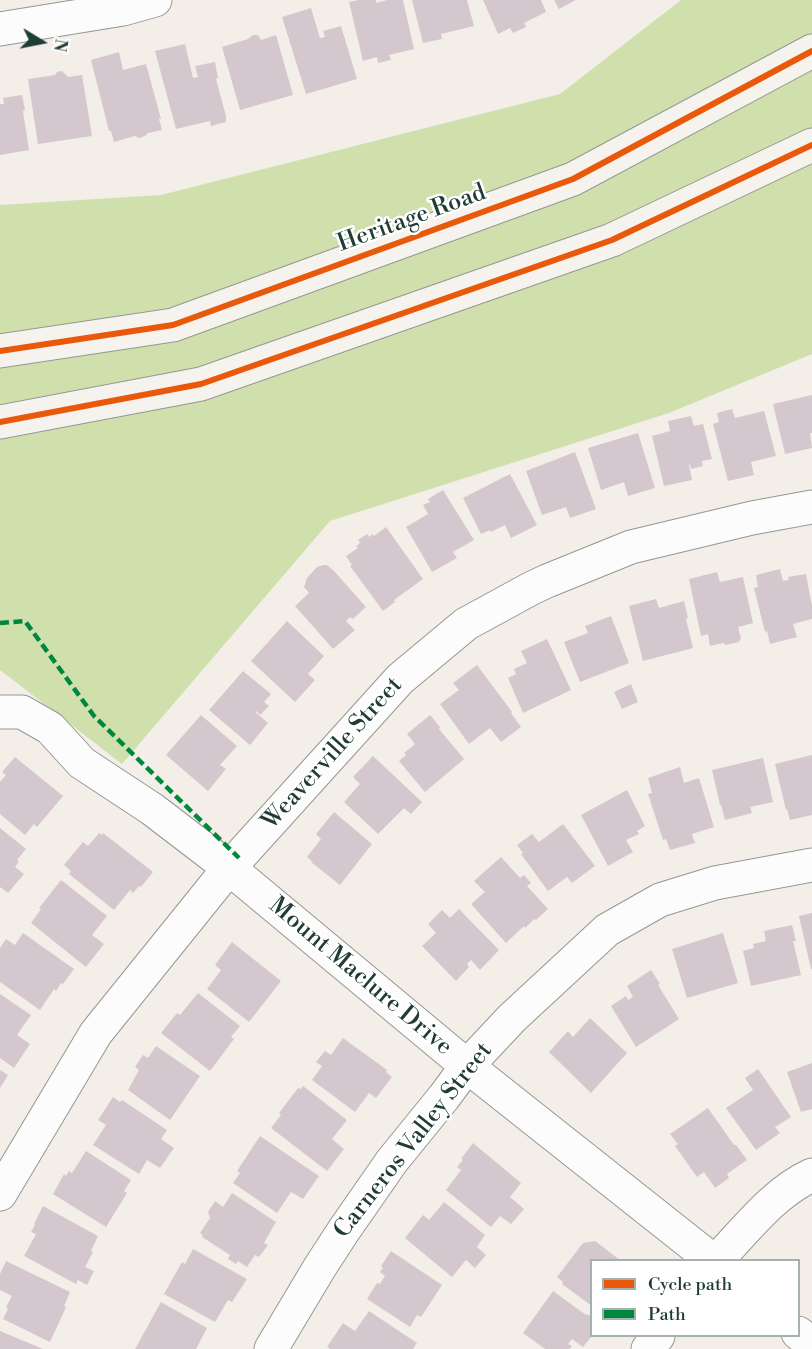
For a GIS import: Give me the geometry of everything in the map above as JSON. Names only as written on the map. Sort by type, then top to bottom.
[{"type":"main road","name":"Heritage Road","points":[[0,351],[173,325],[551,187],[573,178],[812,51]]},
{"type":"main road","points":[[0,422],[201,384],[612,240],[812,145]]},
{"type":"street","points":[[0,29],[123,9],[155,0]]},
{"type":"street","name":"Weaverville Street","points":[[0,1194],[96,1033],[229,868],[400,679],[465,624],[532,588],[631,547],[752,518],[812,507]]},
{"type":"street","name":"Mount Maclure Drive","points":[[0,712],[22,712],[50,728],[82,763],[152,809],[229,868],[466,1066],[711,1259]]},
{"type":"street","name":"Carneros Valley Street","points":[[272,1349],[320,1266],[344,1230],[392,1161],[466,1066],[512,1018],[599,938],[612,927],[660,900],[715,883],[812,864]]},
{"type":"street","points":[[718,1259],[768,1204],[799,1181],[812,1175]]},
{"type":"street","points":[[800,1335],[812,1344]]},
{"type":"green space","points":[[681,0],[812,0],[812,354],[669,413],[330,521],[122,764],[0,670],[0,205],[161,195],[560,94]]},
{"type":"building","points":[[376,0],[376,3],[403,0],[414,49],[389,55],[391,60],[378,63],[377,57],[363,61],[349,2]]},
{"type":"building","points":[[412,0],[467,0],[474,26],[441,34],[442,39],[423,43]]},
{"type":"building","points":[[483,0],[541,0],[546,12],[524,23],[526,27],[513,33],[510,28],[498,34]]},
{"type":"building","points":[[554,0],[576,0],[559,9]]},
{"type":"building","points":[[311,8],[320,38],[325,37],[323,31],[341,26],[357,79],[306,94],[282,17]]},
{"type":"building","points":[[253,35],[258,35],[261,40],[276,35],[293,95],[240,110],[222,47],[248,39]]},
{"type":"building","points":[[185,44],[193,78],[198,77],[195,66],[215,62],[218,78],[216,79],[226,122],[211,126],[210,121],[176,129],[155,51]]},
{"type":"building","points":[[119,52],[123,70],[146,64],[162,130],[139,138],[135,136],[114,142],[111,131],[109,131],[91,60]]},
{"type":"building","points":[[62,71],[68,77],[82,75],[92,136],[38,144],[28,79],[55,75]]},
{"type":"building","points":[[22,95],[29,150],[0,155],[0,104],[4,104],[3,98]]},
{"type":"building","points":[[812,395],[812,433],[810,433],[812,448],[785,454],[773,404]]},
{"type":"building","points":[[732,409],[735,418],[764,411],[776,456],[751,462],[754,475],[728,481],[713,424],[719,422],[717,413]]},
{"type":"building","points":[[691,416],[694,426],[703,424],[712,459],[702,461],[703,466],[691,469],[689,465],[692,480],[664,486],[652,436],[670,431],[668,421]]},
{"type":"building","points":[[638,433],[655,488],[628,496],[624,482],[601,490],[588,448]]},
{"type":"building","points":[[575,452],[596,509],[570,518],[566,507],[542,515],[526,471]]},
{"type":"building","points":[[510,474],[537,525],[511,538],[505,525],[481,534],[463,498]]},
{"type":"building","points":[[443,490],[474,540],[453,552],[457,558],[432,572],[406,527],[428,514],[423,505]]},
{"type":"building","points":[[386,527],[423,579],[383,611],[350,566],[352,565],[346,556],[358,548],[356,546],[360,543],[358,540],[367,534],[369,537],[372,534],[374,536]]},
{"type":"building","points":[[327,565],[334,571],[366,607],[353,619],[350,617],[346,621],[355,630],[333,649],[295,606],[309,593],[304,587],[307,578],[317,567]]},
{"type":"building","points":[[780,569],[783,581],[789,580],[788,577],[806,574],[812,619],[793,624],[797,637],[770,644],[754,588],[758,587],[756,575]]},
{"type":"building","points":[[717,572],[720,582],[743,577],[753,623],[738,627],[741,638],[739,642],[710,646],[708,634],[701,636],[689,579]]},
{"type":"building","points":[[656,599],[659,608],[684,601],[693,648],[643,661],[629,606]]},
{"type":"building","points":[[611,616],[629,663],[580,682],[564,642],[588,633],[585,626]]},
{"type":"building","points":[[287,621],[324,656],[308,674],[315,680],[295,702],[251,661]]},
{"type":"building","points":[[547,639],[571,690],[523,713],[508,678],[516,674],[514,669],[527,663],[521,651]]},
{"type":"building","points":[[477,665],[521,727],[501,742],[490,728],[469,744],[440,704],[459,690],[453,683]]},
{"type":"building","points":[[243,671],[271,694],[264,702],[269,706],[260,715],[255,712],[268,723],[250,745],[209,710]]},
{"type":"building","points":[[631,684],[638,702],[622,709],[614,692]]},
{"type":"building","points":[[201,715],[237,746],[220,765],[226,769],[208,791],[166,755]]},
{"type":"building","points":[[430,715],[464,759],[425,792],[399,761],[406,755],[404,753],[415,744],[407,734]]},
{"type":"building","points":[[812,755],[812,815],[790,820],[775,764]]},
{"type":"building","points":[[373,756],[422,802],[411,814],[404,808],[378,834],[344,802],[360,784],[353,777]]},
{"type":"building","points":[[15,757],[63,796],[37,827],[34,824],[25,835],[0,814],[0,782],[6,775],[2,772]]},
{"type":"building","points":[[763,758],[773,802],[750,807],[752,813],[725,820],[712,770]]},
{"type":"building","points":[[680,767],[684,783],[699,778],[714,827],[692,834],[695,843],[670,850],[666,839],[663,840],[648,794],[652,793],[648,778]]},
{"type":"building","points":[[627,790],[645,826],[637,831],[639,834],[626,840],[633,852],[608,866],[581,815]]},
{"type":"building","points":[[334,812],[372,844],[340,885],[307,857],[321,839],[316,834]]},
{"type":"building","points":[[563,824],[595,866],[572,883],[567,877],[548,891],[517,845],[532,834],[539,842]]},
{"type":"building","points":[[0,828],[26,849],[17,860],[19,861],[15,867],[24,874],[8,893],[0,887]]},
{"type":"building","points":[[99,833],[102,835],[103,833],[153,872],[141,887],[139,886],[133,893],[130,890],[114,910],[69,874],[71,871],[64,865],[83,842],[88,846]]},
{"type":"building","points":[[501,857],[520,878],[524,875],[531,883],[527,886],[548,909],[525,928],[524,926],[506,943],[471,904],[485,892],[474,881]]},
{"type":"building","points":[[61,880],[107,916],[92,935],[104,944],[86,967],[31,923],[41,909],[39,908]]},
{"type":"building","points":[[459,909],[499,950],[480,970],[471,960],[467,964],[469,967],[456,981],[422,946],[436,933],[428,924],[442,910],[450,918]]},
{"type":"building","points":[[812,913],[812,969],[811,969],[799,916]]},
{"type":"building","points":[[792,925],[796,941],[793,941],[801,975],[751,986],[743,951],[754,948],[753,944],[766,941],[764,931]]},
{"type":"building","points":[[23,933],[74,969],[56,991],[54,989],[40,1010],[0,982],[0,948],[6,939],[15,945]]},
{"type":"building","points":[[723,933],[738,983],[687,998],[672,949]]},
{"type":"building","points":[[232,942],[281,981],[249,1022],[207,989],[221,970],[215,965]]},
{"type":"building","points":[[651,970],[679,1019],[636,1047],[611,1006],[626,996],[628,1000],[633,997],[627,986]]},
{"type":"building","points":[[198,993],[240,1026],[231,1037],[234,1039],[210,1071],[161,1033],[177,1013],[180,1015]]},
{"type":"building","points":[[0,994],[31,1015],[17,1035],[30,1044],[14,1068],[0,1058]]},
{"type":"building","points":[[590,1018],[627,1053],[591,1093],[549,1052],[568,1031],[573,1037]]},
{"type":"building","points":[[343,1038],[387,1070],[386,1072],[392,1077],[376,1098],[369,1093],[355,1112],[312,1080],[322,1066],[316,1062],[325,1051],[331,1055]]},
{"type":"building","points":[[156,1046],[200,1076],[170,1120],[128,1090],[139,1070],[135,1067],[143,1055],[148,1058]]},
{"type":"building","points":[[812,1063],[812,1109],[801,1112],[787,1072]]},
{"type":"building","points":[[758,1069],[791,1117],[775,1127],[780,1133],[756,1150],[726,1108],[753,1090],[745,1078]]},
{"type":"building","points":[[0,1070],[8,1075],[0,1088]]},
{"type":"building","points":[[303,1086],[347,1120],[332,1139],[344,1149],[327,1171],[271,1128],[298,1088],[301,1089]]},
{"type":"building","points":[[113,1097],[120,1102],[122,1100],[167,1130],[161,1139],[174,1148],[160,1168],[147,1160],[139,1174],[93,1145],[106,1125],[98,1120]]},
{"type":"building","points":[[708,1108],[747,1160],[727,1174],[729,1178],[715,1188],[704,1172],[697,1177],[675,1146],[678,1144],[670,1134]]},
{"type":"building","points":[[260,1136],[319,1176],[303,1199],[291,1192],[277,1213],[233,1183],[240,1173],[237,1171]]},
{"type":"building","points":[[473,1143],[521,1183],[510,1197],[524,1209],[511,1224],[500,1216],[491,1227],[446,1190],[461,1170],[457,1167]]},
{"type":"building","points":[[86,1151],[131,1180],[124,1191],[127,1193],[106,1227],[53,1194],[64,1174],[66,1176],[69,1171],[72,1173]]},
{"type":"building","points":[[232,1193],[276,1222],[264,1243],[268,1245],[259,1257],[255,1255],[247,1267],[238,1261],[236,1264],[228,1259],[230,1255],[202,1237],[200,1233],[210,1218],[208,1212],[215,1201],[223,1207]]},
{"type":"building","points":[[444,1202],[485,1235],[477,1247],[486,1255],[475,1268],[466,1260],[452,1277],[405,1238],[423,1215],[429,1220]]},
{"type":"building","points":[[43,1206],[98,1236],[85,1267],[94,1271],[87,1285],[78,1280],[76,1284],[24,1256],[36,1234],[31,1232]]},
{"type":"building","points":[[595,1241],[619,1259],[590,1259],[590,1305],[562,1284],[563,1282],[557,1277],[583,1243]]},
{"type":"building","points":[[193,1249],[247,1279],[232,1302],[228,1300],[215,1322],[164,1294],[182,1262],[185,1264]]},
{"type":"building","points":[[391,1251],[442,1285],[421,1317],[417,1315],[410,1327],[367,1299],[377,1283],[380,1284],[385,1276],[380,1272],[383,1268],[381,1266]]},
{"type":"building","points":[[6,1261],[70,1292],[64,1306],[66,1307],[50,1342],[3,1319],[12,1296],[0,1290],[0,1274]]},
{"type":"building","points":[[553,1291],[590,1316],[591,1337],[583,1347],[572,1339],[568,1344],[572,1346],[570,1349],[545,1349],[523,1333]]},
{"type":"building","points":[[161,1302],[207,1328],[196,1349],[135,1349]]},
{"type":"building","points":[[369,1311],[417,1343],[413,1349],[330,1349],[327,1347],[343,1323],[355,1331]]},
{"type":"building","points":[[0,1331],[43,1349],[0,1349]]},
{"type":"marked path","points":[[0,623],[25,621],[94,716],[239,858]]},
{"type":"cycle path","points":[[0,351],[173,325],[573,179],[812,51]]},
{"type":"cycle path","points":[[0,422],[201,384],[612,240],[812,145]]}]
